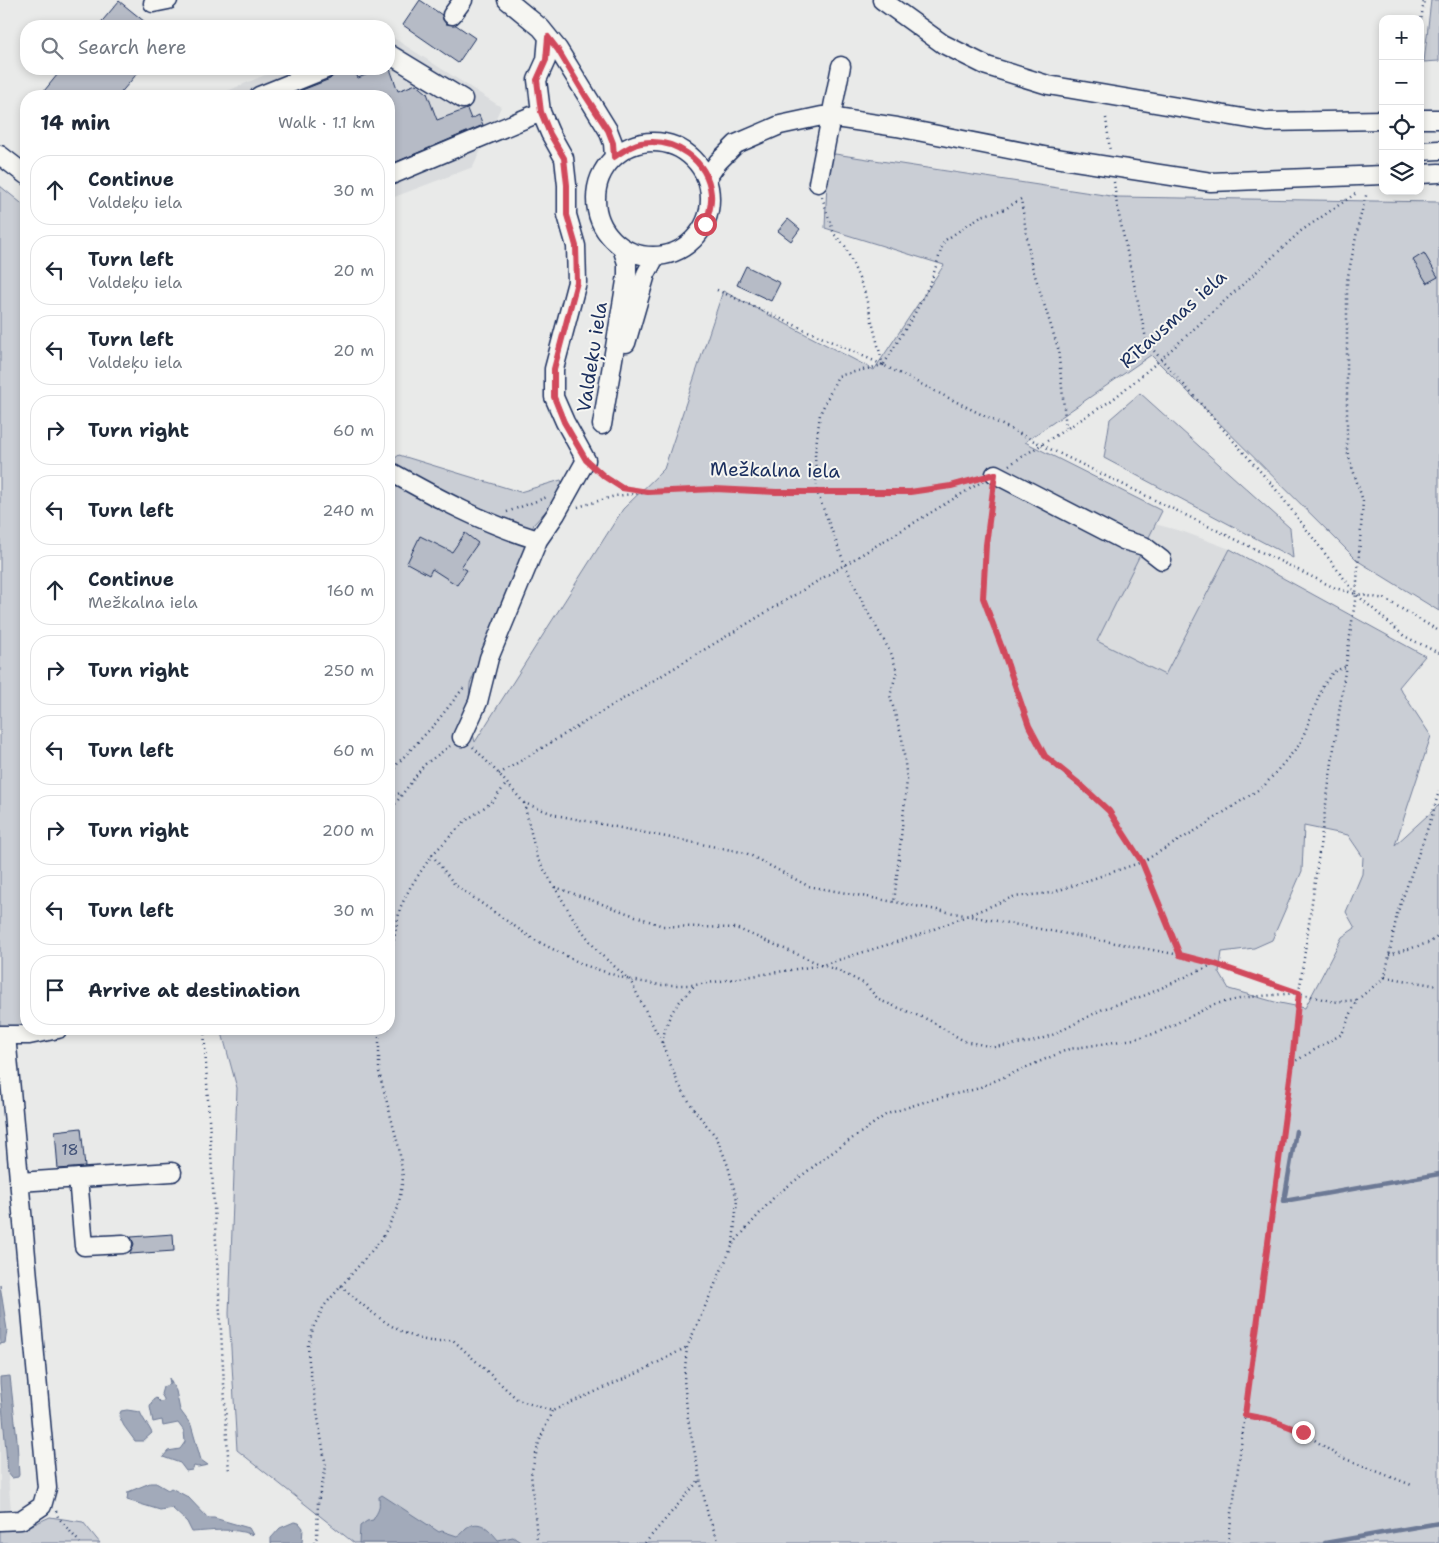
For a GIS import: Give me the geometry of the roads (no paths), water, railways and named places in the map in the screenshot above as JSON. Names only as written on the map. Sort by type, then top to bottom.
[{"type":"street","points":[[452,15],[463,0]]},
{"type":"street","points":[[507,0],[527,15],[558,50],[608,130],[613,143],[614,157]]},
{"type":"street","points":[[882,0],[943,44],[988,66],[1048,85],[1267,122],[1379,120]]},
{"type":"street","points":[[462,737],[478,702],[489,658],[538,540],[556,514],[586,460],[564,422],[554,397],[554,369],[577,282],[576,246],[567,215],[567,185],[564,158],[550,134],[541,112],[537,80],[546,60],[548,37]]},
{"type":"street","points":[[395,58],[463,99]]},
{"type":"street","points":[[818,183],[841,66]]},
{"type":"street","points":[[274,90],[311,75]]},
{"type":"street","points":[[395,173],[541,112]]},
{"type":"street","points":[[707,178],[718,162],[736,144],[780,125],[822,116],[897,127],[1049,157],[1211,182],[1379,176]]},
{"type":"street","points":[[1424,119],[1439,119]]},
{"type":"street","points":[[656,142],[678,148],[690,155],[700,165],[707,178],[711,193],[710,209],[705,224],[697,237],[685,248],[655,257],[638,255],[622,248],[610,238],[602,226],[597,212],[595,197],[598,182],[604,168],[614,157],[626,148],[641,143],[656,142]]},
{"type":"street","points":[[1424,151],[1439,150]]},
{"type":"street","points":[[0,155],[20,171]]},
{"type":"street","points":[[1424,174],[1439,173]]},
{"type":"street","name":"Valdeķu iela","points":[[622,248],[627,263],[627,275],[602,425],[646,274],[655,257]]},
{"type":"street","points":[[395,474],[452,506],[508,531],[538,540]]},
{"type":"street","points":[[995,474],[1123,540],[1144,546],[1162,560]]},
{"type":"street","points":[[0,1521],[20,1520],[42,1506],[47,1488],[19,1182],[3,1035],[20,1035]]},
{"type":"street","points":[[19,1182],[172,1172]]},
{"type":"street","points":[[78,1178],[84,1246],[123,1244]]},
{"type":"water","points":[[0,1285],[7,1330],[5,1343],[0,1344]]},
{"type":"water","points":[[10,1376],[19,1475],[12,1478],[8,1473],[0,1383],[0,1377]]},
{"type":"water","points":[[169,1378],[176,1391],[180,1410],[191,1425],[201,1460],[208,1465],[194,1466],[192,1470],[186,1471],[180,1463],[163,1457],[168,1451],[180,1449],[185,1442],[184,1431],[178,1423],[163,1426],[162,1420],[153,1422],[150,1407],[156,1398],[160,1402],[164,1401],[161,1394],[163,1387],[170,1384]]},
{"type":"water","points":[[121,1411],[140,1412],[151,1430],[152,1433],[143,1441],[135,1441],[124,1426],[119,1416]]},
{"type":"water","points":[[150,1483],[156,1483],[168,1490],[171,1488],[188,1497],[208,1518],[249,1528],[253,1535],[230,1530],[192,1532],[187,1522],[172,1508],[160,1510],[127,1500],[128,1492]]},
{"type":"water","points":[[382,1495],[439,1532],[442,1531],[457,1536],[466,1528],[476,1524],[484,1526],[498,1540],[513,1537],[522,1543],[359,1543],[360,1526],[367,1521],[373,1520],[379,1509],[379,1497]]},
{"type":"water","points":[[294,1522],[299,1523],[303,1528],[302,1543],[271,1543],[271,1538],[280,1528]]},
{"type":"waterway","points":[[1296,1131],[1284,1201],[1439,1174]]},
{"type":"waterway","points":[[1325,1543],[1439,1523]]}]
